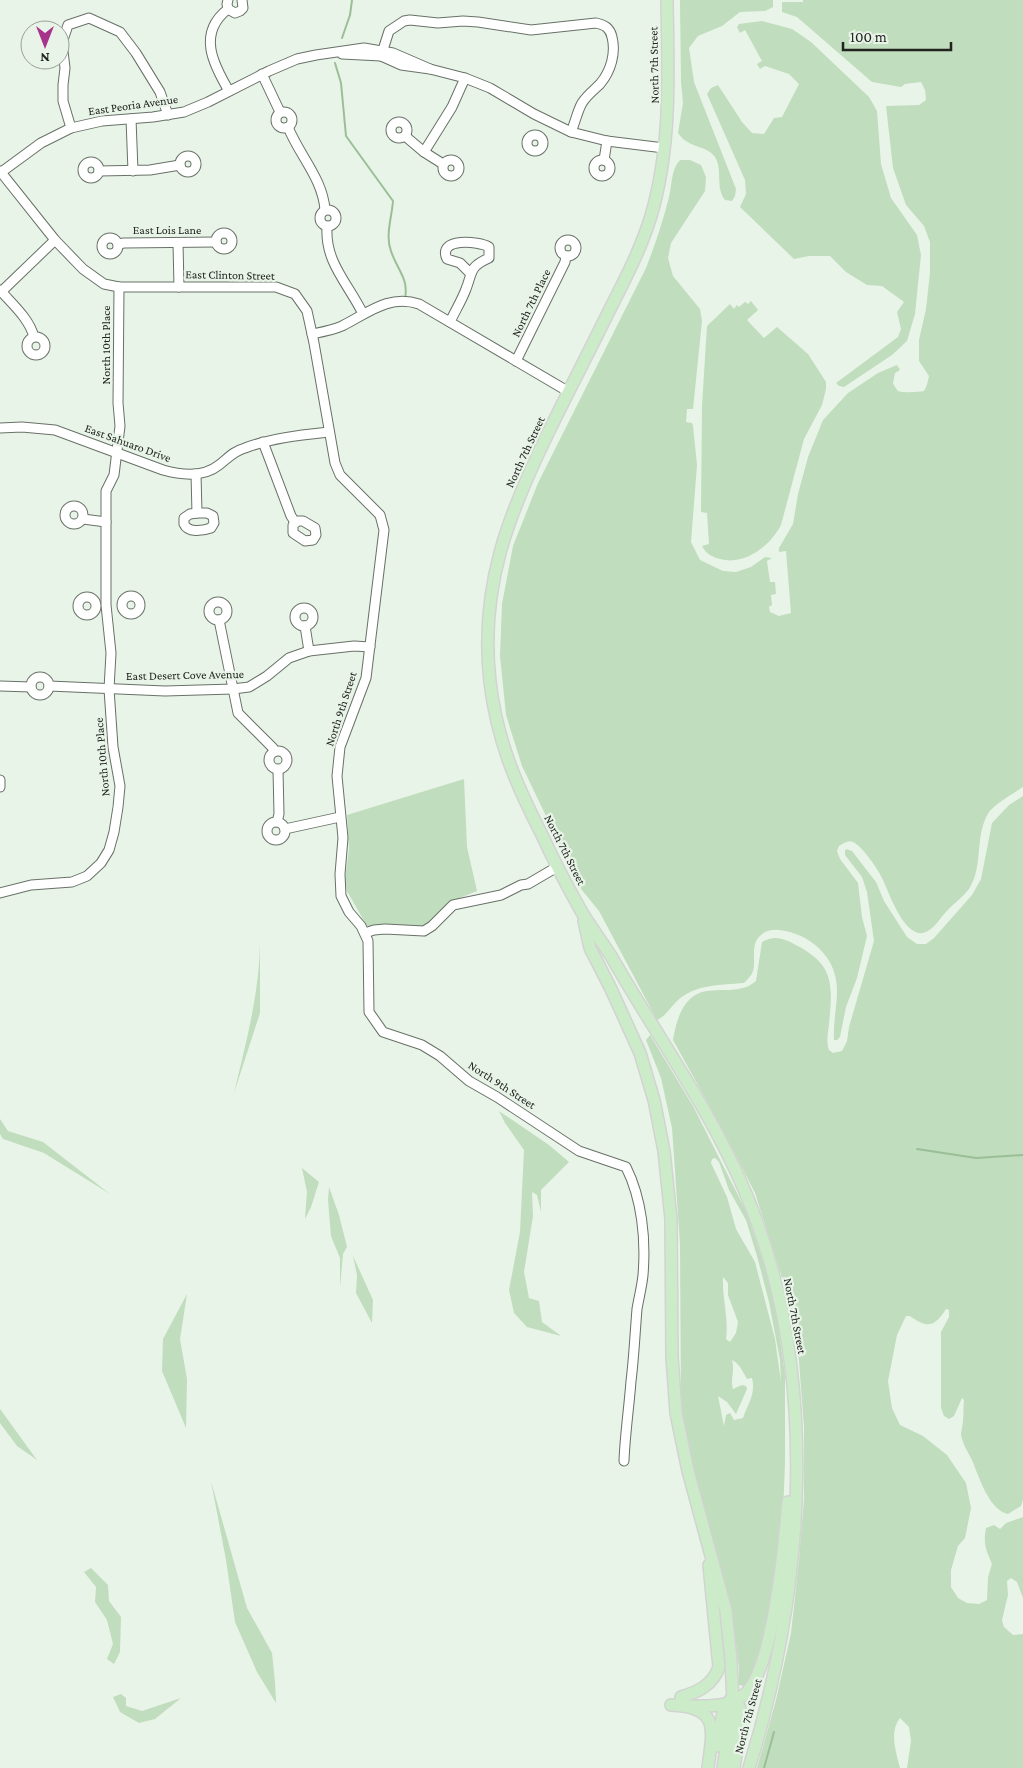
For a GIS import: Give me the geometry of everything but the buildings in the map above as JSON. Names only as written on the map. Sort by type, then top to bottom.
[{"type":"main road","name":"North 7th Street","points":[[667,0],[669,90],[664,148],[652,214],[631,268],[530,470],[505,533],[494,575],[488,648],[492,698],[497,726],[504,752],[520,792],[557,867],[583,914],[603,943],[710,1120],[747,1195],[766,1249],[781,1305],[792,1378],[796,1488],[788,1588],[770,1693],[749,1768]]},
{"type":"main road","name":"North 7th Street","points":[[583,914],[590,948],[640,1053],[660,1126],[671,1219],[672,1357],[676,1413],[688,1471],[726,1611],[731,1660],[733,1702],[723,1768]]},
{"type":"main road","points":[[710,1768],[723,1713],[733,1702],[746,1693],[758,1677],[770,1631],[785,1530],[791,1425],[794,1411]]},
{"type":"main road","points":[[677,1701],[704,1688],[711,1682],[719,1667],[709,1566],[710,1550]]},
{"type":"main road","points":[[677,1701],[715,1706],[733,1702],[737,1704],[740,1708],[741,1719],[734,1768]]},
{"type":"main road","points":[[677,1701],[706,1716],[711,1725],[710,1768]]},
{"type":"street","points":[[229,92],[212,57],[210,45],[216,22],[228,5],[235,13],[240,11],[244,5],[242,0]]},
{"type":"street","points":[[71,128],[64,101],[65,68],[62,43],[68,26],[89,18],[120,32],[136,53],[160,92],[168,115]]},
{"type":"street","points":[[382,54],[389,31],[398,24],[410,20],[438,23],[478,22],[531,30],[596,23],[603,24],[611,33],[613,42],[612,61],[608,73],[601,83],[583,101],[571,132]]},
{"type":"street","name":"East Peoria Avenue","points":[[0,172],[41,143],[71,128],[102,121],[184,112],[211,101],[262,74],[297,59],[332,52],[357,56],[382,54],[401,65],[430,69],[465,78],[490,88],[571,132],[607,141],[664,148]]},
{"type":"street","points":[[262,74],[280,112],[285,111],[291,116],[292,121],[288,127],[320,187],[325,201],[325,210],[321,213],[319,219],[322,224],[327,226],[328,251],[335,268],[363,314]]},
{"type":"street","points":[[424,152],[452,108],[465,78]]},
{"type":"street","points":[[131,118],[133,171]]},
{"type":"street","points":[[537,135],[544,119]]},
{"type":"street","points":[[405,136],[424,152],[443,164]]},
{"type":"street","points":[[604,160],[607,141]]},
{"type":"street","points":[[100,171],[133,171],[180,165]]},
{"type":"street","name":"East Clinton Street","points":[[0,172],[56,240],[90,275],[104,284],[119,287],[276,287],[295,294],[307,311],[312,334]]},
{"type":"street","points":[[34,337],[32,330],[21,313],[1,291],[56,240]]},
{"type":"street","name":"East Lois Lane","points":[[118,244],[216,242]]},
{"type":"street","points":[[178,243],[179,287]]},
{"type":"street","points":[[450,322],[466,290],[470,272],[478,263],[489,258],[489,247],[481,243],[450,244],[446,247],[444,254],[447,259],[460,263],[470,272]]},
{"type":"street","name":"North 7th Place","points":[[516,361],[565,262],[566,256]]},
{"type":"street","name":"North 10th Place","points":[[0,892],[31,885],[72,882],[87,876],[101,863],[114,832],[120,786],[112,747],[111,653],[106,605],[106,491],[114,475],[120,426],[118,403],[119,287]]},
{"type":"street","points":[[312,334],[337,328],[385,303],[394,301],[412,302],[450,322],[569,392]]},
{"type":"street","name":"North 9th Street","points":[[312,334],[335,464],[340,475],[380,516],[384,530],[366,678],[340,747],[337,776],[343,838],[340,874],[341,896],[365,933],[368,941],[369,1012],[383,1032],[422,1045],[440,1056],[469,1082],[503,1101],[579,1151],[626,1167],[633,1181],[641,1218],[644,1248],[643,1275],[637,1308],[624,1460]]},
{"type":"street","name":"East Sahuaro Drive","points":[[0,428],[22,427],[55,430],[176,474],[196,474],[218,466],[236,451],[263,442],[329,432]]},
{"type":"street","points":[[263,442],[295,522]]},
{"type":"street","points":[[196,474],[197,513]]},
{"type":"street","points":[[83,519],[106,522]]},
{"type":"street","points":[[96,605],[122,606]]},
{"type":"street","points":[[219,620],[238,713],[273,748],[274,752]]},
{"type":"street","points":[[305,626],[309,651]]},
{"type":"street","name":"East Desert Cove Avenue","points":[[0,686],[31,687],[33,692],[40,695],[48,691],[49,686],[165,690],[232,689],[249,687],[267,676],[289,658],[309,651],[354,646],[370,647]]},
{"type":"street","points":[[274,752],[283,753],[288,760],[286,766],[278,770],[272,768],[269,762],[270,756],[274,752]]},
{"type":"street","points":[[277,822],[279,814],[278,770]]},
{"type":"street","points":[[0,780],[0,787]]},
{"type":"street","points":[[285,829],[340,817]]},
{"type":"street","points":[[277,822],[283,825],[285,829],[282,838],[276,840],[270,838],[267,834],[267,828],[271,823],[277,822]]},
{"type":"street","points":[[365,933],[385,929],[424,931],[432,926],[453,905],[501,895],[521,885],[528,884],[557,867]]},
{"type":"green space","points":[[680,0],[773,0],[773,7],[765,11],[740,12],[722,26],[698,36],[689,48],[694,82],[736,189],[732,201],[725,200],[722,195],[719,167],[712,153],[687,142],[678,133],[683,103]]},
{"type":"green space","points":[[803,0],[1023,0],[1023,787],[1000,802],[989,812],[982,830],[974,880],[964,895],[932,928],[923,933],[909,928],[903,921],[880,874],[861,848],[851,841],[839,846],[837,851],[840,859],[858,883],[862,917],[867,936],[857,978],[846,1007],[840,1037],[837,1040],[834,1040],[837,996],[836,980],[829,961],[824,953],[809,940],[781,930],[769,930],[758,938],[754,950],[753,971],[744,983],[709,986],[692,991],[684,995],[657,1020],[599,911],[581,889],[522,766],[506,715],[500,656],[502,604],[513,546],[538,483],[646,268],[664,215],[673,172],[680,160],[690,160],[701,165],[706,177],[705,191],[671,243],[668,258],[673,276],[700,309],[702,321],[693,409],[687,409],[686,422],[692,423],[693,426],[697,465],[691,542],[700,560],[723,571],[736,572],[751,567],[765,557],[772,558],[767,561],[770,582],[775,582],[776,594],[771,595],[772,605],[769,607],[770,612],[779,616],[791,613],[786,551],[779,552],[779,548],[793,524],[798,494],[808,457],[823,420],[848,393],[878,373],[897,365],[900,370],[895,373],[893,383],[898,391],[924,391],[926,388],[929,376],[919,361],[919,340],[926,309],[930,273],[930,242],[924,226],[906,205],[893,168],[886,106],[919,105],[926,100],[925,90],[921,82],[905,84],[901,87],[872,82],[797,17],[782,12],[782,2],[803,2]]},
{"type":"green space","points":[[762,21],[792,29],[811,42],[869,97],[877,111],[881,164],[891,198],[917,235],[921,255],[915,314],[907,341],[892,355],[844,387],[836,383],[898,337],[901,329],[897,312],[904,302],[882,286],[867,285],[846,272],[830,256],[809,256],[794,259],[740,207],[746,194],[745,180],[707,94],[711,88],[718,85],[742,122],[752,133],[764,134],[774,118],[782,117],[799,84],[789,74],[765,66],[760,69],[757,64],[762,61],[745,30],[740,33],[737,27],[739,24]]},
{"type":"green space","points":[[751,301],[758,310],[747,320],[764,338],[777,327],[808,354],[826,382],[826,389],[822,405],[804,439],[781,525],[770,540],[756,552],[739,560],[729,560],[712,556],[702,546],[709,544],[707,513],[701,512],[702,406],[707,326],[730,304],[734,309],[737,305],[739,307],[745,302],[748,304]]},
{"type":"green space","points":[[464,779],[467,847],[477,891],[452,901],[428,926],[367,926],[347,891],[345,880],[349,848],[347,815]]},
{"type":"green space","points":[[1023,796],[1023,1500],[1021,1506],[1008,1514],[1001,1511],[990,1500],[981,1484],[961,1435],[964,1400],[962,1398],[954,1416],[949,1419],[944,1416],[941,1408],[941,1332],[949,1317],[949,1310],[946,1309],[938,1320],[930,1324],[921,1323],[910,1316],[906,1316],[897,1335],[888,1381],[892,1408],[900,1425],[923,1436],[947,1455],[966,1483],[971,1508],[965,1538],[958,1546],[951,1570],[951,1587],[958,1598],[967,1603],[979,1604],[987,1600],[988,1577],[992,1564],[986,1547],[986,1528],[994,1525],[1000,1529],[1006,1523],[1023,1517],[1023,1598],[1017,1582],[1011,1578],[1007,1581],[1008,1595],[1002,1620],[1004,1627],[1013,1635],[1023,1634],[1023,1768],[907,1768],[911,1741],[909,1727],[900,1718],[894,1736],[900,1768],[757,1768],[776,1700],[791,1633],[799,1560],[804,1498],[804,1428],[799,1361],[790,1303],[755,1193],[673,1040],[676,1026],[685,1005],[695,995],[705,991],[741,989],[756,981],[762,942],[778,938],[807,951],[824,967],[828,976],[831,997],[827,1037],[828,1047],[833,1053],[842,1051],[847,1041],[849,1027],[874,941],[867,892],[862,877],[845,855],[846,849],[852,851],[876,882],[884,901],[907,937],[917,944],[926,944],[934,938],[972,895],[981,879],[992,823],[1009,805]]},
{"type":"green space","points":[[260,943],[260,1013],[234,1093],[254,1000]]},
{"type":"green space","points":[[650,1035],[693,1106],[746,1211],[764,1264],[776,1310],[785,1375],[785,1463],[782,1540],[773,1602],[758,1669],[748,1687],[739,1685],[739,1668],[733,1618],[689,1453],[681,1405],[680,1244],[672,1128],[661,1078],[646,1040]],"holes":[[[715,1158],[719,1162],[729,1190],[746,1220],[757,1256],[769,1302],[780,1360],[781,1382],[775,1339],[755,1262],[736,1229],[727,1197],[711,1163],[712,1159]],[[723,1277],[728,1283],[728,1295],[738,1322],[736,1333],[730,1342],[726,1339],[727,1324]],[[732,1360],[739,1365],[747,1379],[752,1378],[753,1389],[743,1418],[734,1420],[730,1413],[726,1415],[724,1426],[718,1396],[727,1402],[736,1414],[747,1389],[746,1386],[742,1385],[733,1389]]]},
{"type":"green space","points":[[499,1111],[549,1145],[569,1162],[541,1190],[541,1212],[537,1195],[532,1192],[533,1216],[524,1272],[529,1298],[539,1301],[542,1322],[561,1336],[527,1327],[514,1313],[509,1290],[520,1232],[524,1150]]},
{"type":"green space","points":[[0,1119],[8,1131],[43,1142],[110,1194],[44,1153],[3,1139],[0,1134]]},
{"type":"green space","points":[[302,1168],[319,1182],[305,1219],[307,1192]]},
{"type":"green space","points":[[329,1187],[339,1215],[347,1247],[343,1254],[340,1288],[340,1258],[331,1236],[328,1200]]},
{"type":"green space","points":[[353,1256],[373,1300],[372,1323],[356,1293],[357,1275]]},
{"type":"green space","points":[[187,1294],[180,1339],[187,1379],[186,1428],[162,1371],[163,1339]]},
{"type":"green space","points":[[0,1409],[37,1460],[17,1446],[0,1423]]},
{"type":"green space","points":[[211,1481],[247,1608],[272,1653],[276,1703],[257,1672],[235,1622],[226,1560]]},
{"type":"green space","points":[[91,1568],[108,1585],[109,1601],[121,1617],[120,1652],[114,1664],[107,1659],[113,1644],[107,1620],[95,1602],[96,1587],[84,1572]]},
{"type":"green space","points":[[121,1694],[126,1698],[126,1706],[142,1711],[181,1698],[155,1719],[139,1723],[120,1712],[113,1697]]},
{"type":"waterway","points":[[342,38],[350,15],[352,0]]},
{"type":"waterway","points":[[335,63],[341,83],[346,136],[393,201],[389,245],[404,280],[405,299]]},
{"type":"waterway","points":[[917,1149],[976,1158],[1023,1155]]},
{"type":"waterway","points":[[764,1768],[774,1732]]}]
